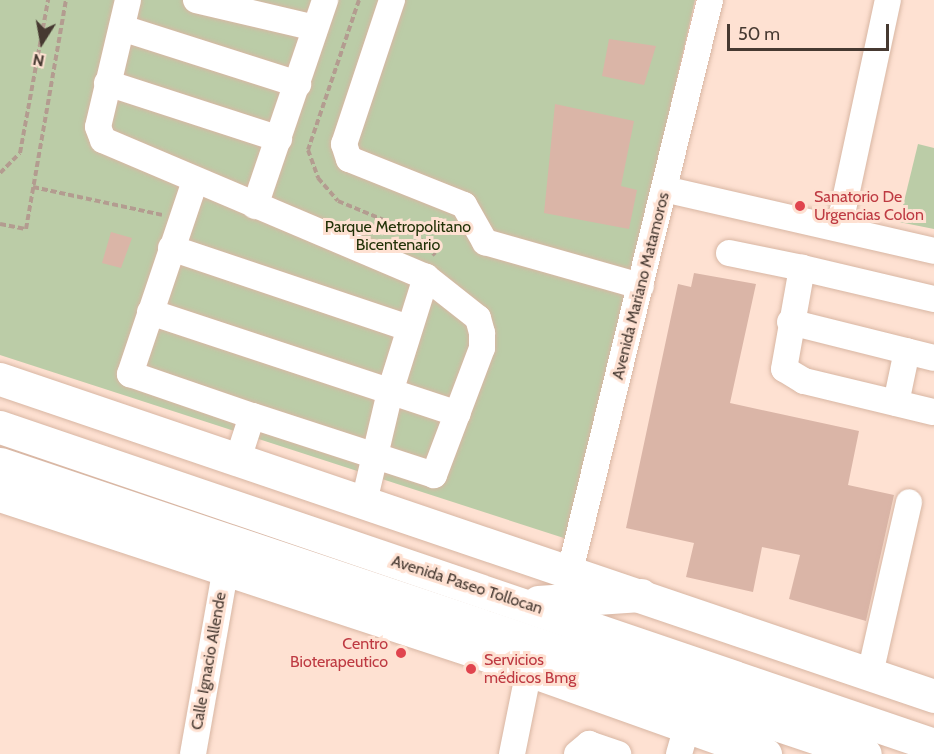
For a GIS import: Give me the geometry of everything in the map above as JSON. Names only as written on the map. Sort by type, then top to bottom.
[{"type":"main road","points":[[0,379],[934,696]]},
{"type":"main road","name":"Avenida Paseo Tollocan","points":[[3,428],[934,745]]},
{"type":"main road","name":"Avenida Paseo Tollocan","points":[[1,475],[226,567],[529,670],[683,740],[765,754]]},
{"type":"main road","name":"Avenida Paseo Tollocan","points":[[1,475],[430,606],[866,754]]},
{"type":"main road","points":[[521,603],[641,595]]},
{"type":"main road","points":[[430,606],[475,651]]},
{"type":"street","points":[[128,0],[98,128],[103,140],[195,181],[426,277],[478,318],[482,333],[482,348],[434,475],[375,458],[130,374],[180,219],[195,181]]},
{"type":"street","points":[[196,0],[232,3],[315,28]]},
{"type":"street","points":[[255,206],[325,0]]},
{"type":"street","points":[[392,0],[344,144],[349,159],[464,206],[485,242],[641,286]]},
{"type":"street","name":"Avenida Mariano Matamoros","points":[[570,571],[710,0]]},
{"type":"street","points":[[838,228],[888,0]]},
{"type":"street","points":[[122,28],[298,84]]},
{"type":"street","points":[[107,83],[279,139]]},
{"type":"street","points":[[664,189],[934,251]]},
{"type":"street","points":[[171,248],[409,328]]},
{"type":"street","points":[[729,253],[934,299]]},
{"type":"street","points":[[802,268],[784,358],[788,375],[933,412]]},
{"type":"street","points":[[364,502],[390,392],[426,277]]},
{"type":"street","points":[[150,312],[458,414]]},
{"type":"street","points":[[790,322],[934,358]]},
{"type":"street","points":[[896,403],[907,351]]},
{"type":"street","points":[[238,459],[252,416]]},
{"type":"street","points":[[870,674],[909,502]]},
{"type":"street","name":"Calle Ignacio Allende","points":[[193,754],[226,567]]},
{"type":"street","points":[[512,754],[529,670]]},
{"type":"street","points":[[577,754],[589,744],[618,754]]},
{"type":"path","points":[[0,173],[20,153],[48,0]]},
{"type":"path","points":[[0,224],[26,229],[66,0]]},
{"type":"path","points":[[33,187],[180,219]]},
{"type":"green space","name":"Parque Metropolitano Bicentenario","points":[[0,0],[695,0],[570,540],[0,355]]},
{"type":"green space","points":[[918,144],[934,148],[934,229],[899,222]]},
{"type":"building","points":[[609,39],[656,46],[644,85],[602,76]]},
{"type":"building","points":[[555,104],[634,121],[621,186],[637,190],[629,229],[544,213]]},
{"type":"building","points":[[111,232],[132,238],[121,268],[102,263]]},
{"type":"building","points":[[694,273],[756,284],[730,403],[859,431],[848,485],[894,495],[866,621],[789,599],[800,555],[762,547],[753,592],[686,577],[694,543],[626,528],[678,284],[691,287]]},
{"type":"place","name":"Sanatorio De Urgencias Colon","points":[[800,206]]},
{"type":"place","name":"Centro Bioterapeutico","points":[[401,653]]},
{"type":"place","name":"Servicios médicos Bmg","points":[[471,669]]}]
